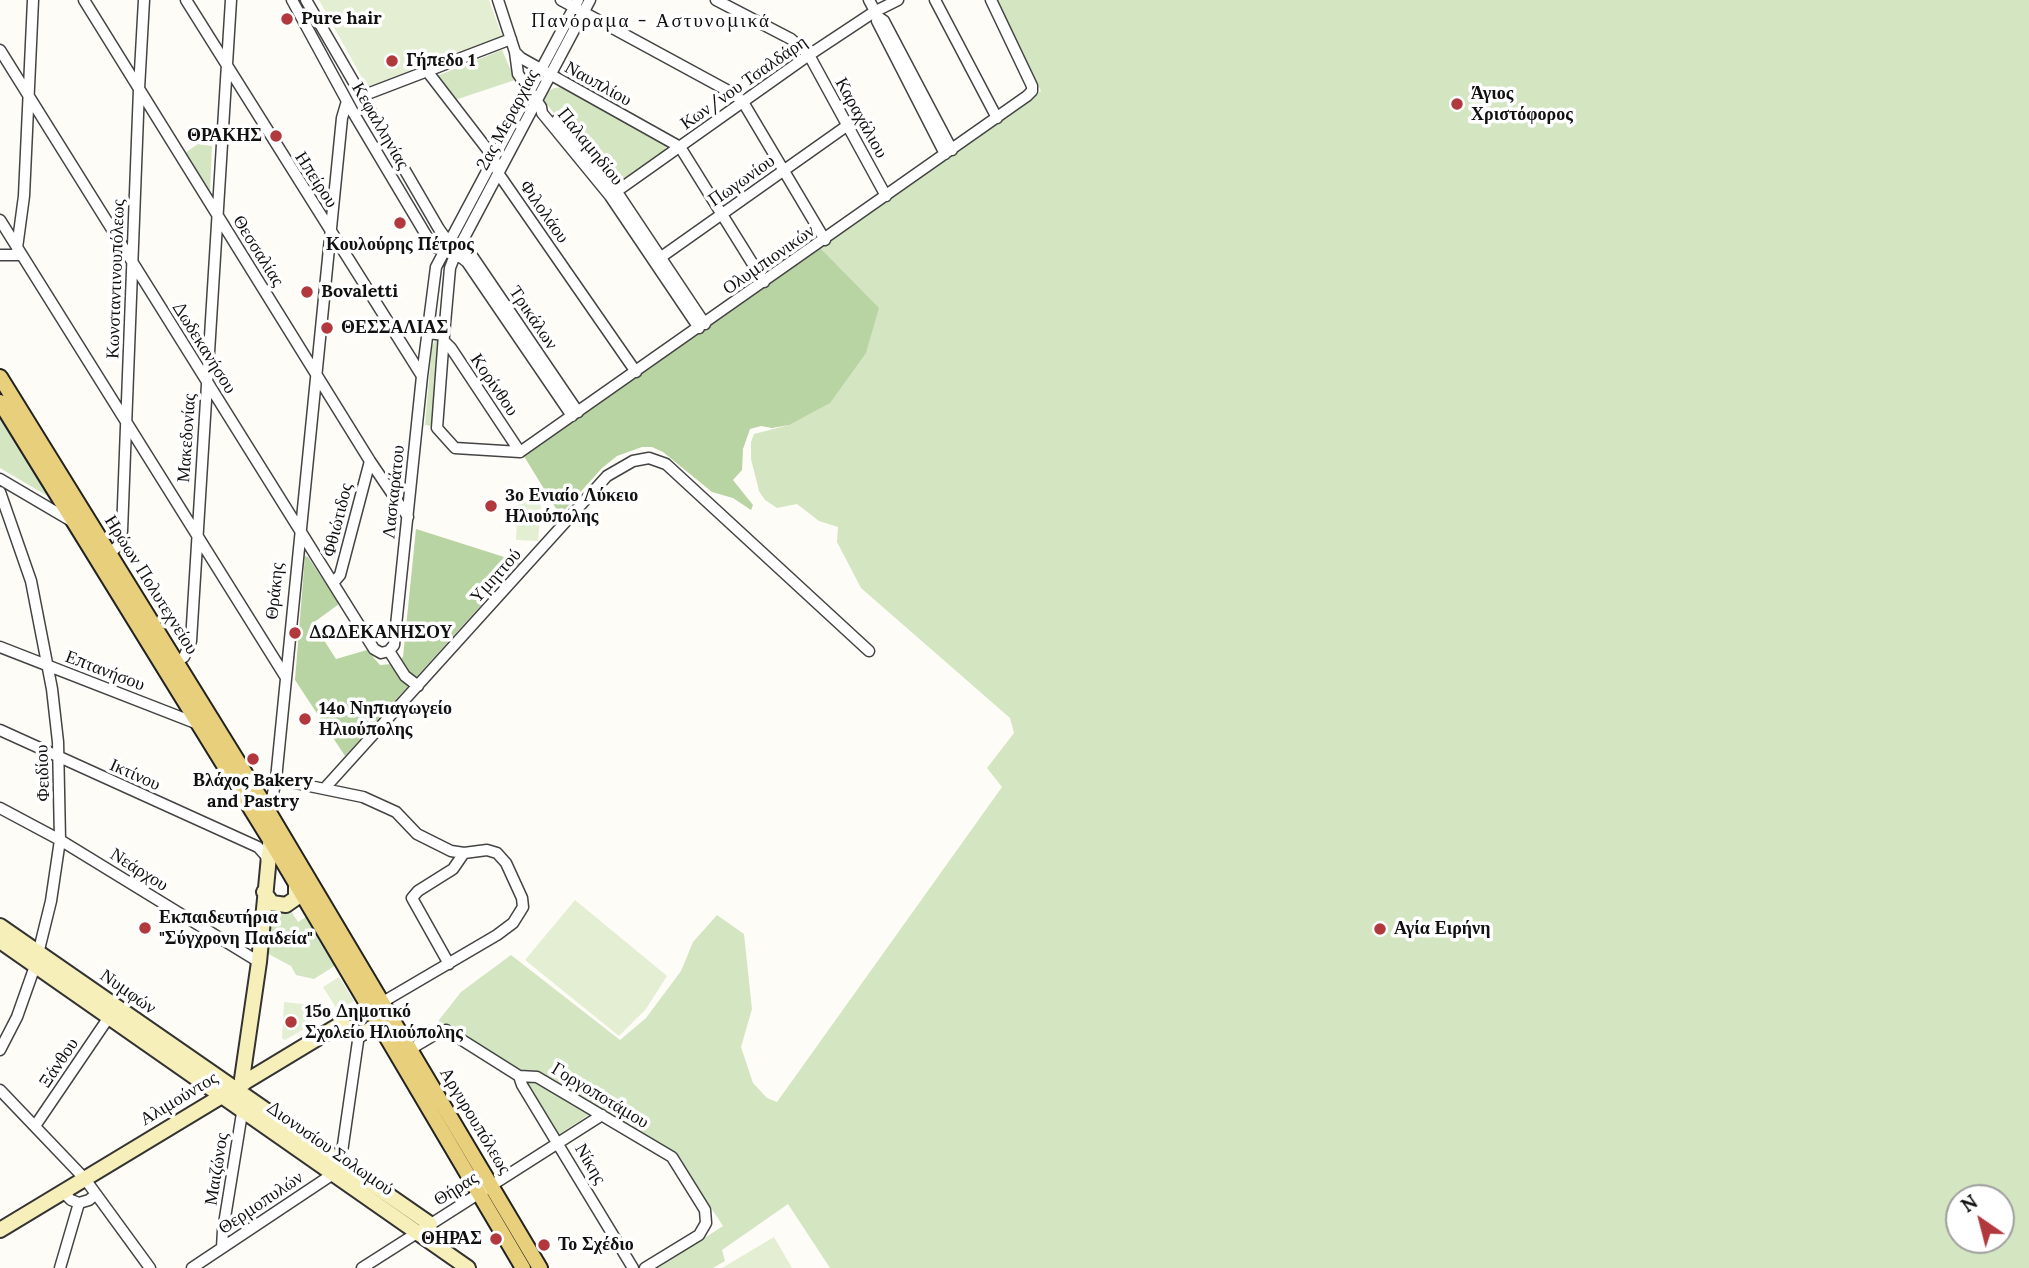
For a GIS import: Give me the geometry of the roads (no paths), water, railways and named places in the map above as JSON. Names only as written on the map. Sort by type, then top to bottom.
[{"type":"main road","name":"Ηρώων Πολυτεχνείου","points":[[0,377],[269,813]]},
{"type":"main road","name":"Ηρώων Πολυτεχνείου","points":[[0,402],[272,843]]},
{"type":"main road","name":"Αργυρουπόλεως","points":[[269,813],[409,1050],[485,1189],[517,1266]]},
{"type":"main road","name":"Αργυρουπόλεως","points":[[272,843],[380,1026],[485,1189],[540,1268]]},
{"type":"street","points":[[19,252],[30,99],[33,0]]},
{"type":"street","name":"Θεσσαλίας","points":[[84,0],[370,461],[408,517]]},
{"type":"street","name":"Κωνσταντινουπόλεως","points":[[109,554],[119,545],[122,531],[144,0]]},
{"type":"street","name":"Ηπείρου","points":[[186,0],[422,376]]},
{"type":"street","name":"Μακεδονίας","points":[[176,662],[184,657],[191,642],[231,0]]},
{"type":"street","name":"Κεφαλληνίας","points":[[292,0],[416,221],[432,243],[455,255]]},
{"type":"street","name":"Κεφαλληνίας","points":[[306,0],[439,229],[450,240]]},
{"type":"street","points":[[498,0],[515,52]]},
{"type":"street","points":[[561,0],[576,4],[584,13],[734,94],[743,102],[825,240]]},
{"type":"street","name":"2ας Μεραρχίας","points":[[546,72],[590,0]]},
{"type":"street","points":[[716,0],[790,39],[809,55]]},
{"type":"street","points":[[869,0],[876,14],[877,24],[948,152]]},
{"type":"street","name":"Κων/νου Τσαλδάρη","points":[[613,194],[809,55],[898,0]]},
{"type":"street","points":[[935,0],[997,118]]},
{"type":"street","name":"Ολυμπιονικών","points":[[518,452],[825,240],[1027,96],[1032,91],[1032,86],[990,0]]},
{"type":"street","name":"2ας Μεραρχίας","points":[[455,255],[536,100],[576,4]]},
{"type":"street","points":[[362,96],[511,39]]},
{"type":"street","name":"Δωδεκανήσου","points":[[0,50],[374,649],[381,653],[389,651],[405,676],[418,686]]},
{"type":"street","name":"Ναυπλίου","points":[[515,52],[680,147]]},
{"type":"street","name":"Παλαμηδίου","points":[[515,52],[518,74],[542,113],[613,194],[702,326]]},
{"type":"street","name":"Καραχάλιου","points":[[809,55],[886,196]]},
{"type":"street","name":"Φιλολάου","points":[[427,71],[494,158],[498,173],[636,372]]},
{"type":"street","name":"2ας Μεραρχίας","points":[[443,251],[494,158],[536,100]]},
{"type":"street","name":"Θράκης","points":[[238,1095],[259,962],[264,892],[272,843],[269,813],[276,779],[342,118],[347,102]]},
{"type":"street","name":"Πωγωνίου","points":[[657,260],[848,125]]},
{"type":"street","points":[[680,147],[764,282]]},
{"type":"street","points":[[0,220],[285,677]]},
{"type":"street","points":[[450,240],[461,244]]},
{"type":"street","name":"Τρικάλων","points":[[461,244],[474,258],[575,414]]},
{"type":"street","name":"Λασκαράτου","points":[[389,651],[394,645],[436,267],[443,251]]},
{"type":"street","points":[[0,255],[19,252]]},
{"type":"street","points":[[455,255],[450,268],[437,428],[455,448],[518,452]]},
{"type":"street","name":"Τρικάλων","points":[[455,255],[467,262],[575,414]]},
{"type":"street","points":[[428,333],[444,338]]},
{"type":"street","name":"Κορίνθου","points":[[444,338],[518,452]]},
{"type":"street","name":"Υμηττού","points":[[324,789],[607,476],[634,461],[649,458],[666,464],[869,651]]},
{"type":"street","name":"Φθιώτιδος","points":[[332,583],[340,575],[370,461]]},
{"type":"street","name":"Ηρώων Πολυτεχνείου","points":[[0,478],[73,522]]},
{"type":"street","name":"Φειδίου","points":[[0,492],[31,581],[47,665],[59,757],[60,840],[51,901],[36,959],[16,1017],[0,1050]]},
{"type":"street","name":"Επτανήσου","points":[[0,647],[199,724]]},
{"type":"street","name":"Ικτίνου","points":[[0,730],[258,847]]},
{"type":"street","points":[[276,779],[363,797],[397,812],[427,841],[451,852],[486,850],[497,853],[509,870],[522,898],[523,907],[513,923],[381,1003]]},
{"type":"street","name":"Νεάρχου","points":[[0,808],[60,840],[259,962]]},
{"type":"street","points":[[268,863],[258,847],[280,842],[289,848]]},
{"type":"street","points":[[449,964],[412,898],[418,891],[453,869],[464,853]]},
{"type":"street","points":[[264,892],[272,903],[286,905],[296,898],[296,885]]},
{"type":"street","name":"Νυμφών","points":[[0,926],[36,959],[109,1017],[238,1095]]},
{"type":"street","name":"Νυμφών","points":[[0,941],[36,959],[238,1095]]},
{"type":"street","name":"Ξάνθου","points":[[35,1126],[109,1017]]},
{"type":"street","name":"Αλιμούντος","points":[[0,1230],[85,1179],[238,1095],[341,1024],[359,1034],[380,1026]]},
{"type":"street","name":"Γοργοποτάμου","points":[[409,1050],[446,1030],[519,1076],[537,1077],[672,1157],[705,1210],[706,1223],[699,1235],[645,1268]]},
{"type":"street","points":[[336,1168],[359,1034]]},
{"type":"street","name":"Νίκης","points":[[519,1076],[634,1268]]},
{"type":"street","points":[[0,1090],[85,1179],[150,1268]]},
{"type":"street","name":"Διονυσίου Σολωμού","points":[[238,1095],[417,1233],[468,1268]]},
{"type":"street","name":"Μαιζώνος","points":[[222,1248],[238,1095]]},
{"type":"street","name":"Θήρας","points":[[362,1268],[602,1115]]},
{"type":"street","name":"Διονυσίου Σολωμού","points":[[336,1168],[430,1224]]},
{"type":"street","name":"Θερμοπυλών","points":[[192,1268],[336,1168]]},
{"type":"street","points":[[63,1192],[79,1203],[96,1195]]},
{"type":"street","points":[[60,1268],[79,1203]]},
{"type":"place","name":"Pure hair","points":[[287,19]]},
{"type":"place","name":"Γήπεδο 1","points":[[392,61]]},
{"type":"place","name":"Άγιος Χριστόφορος","points":[[1457,104]]},
{"type":"place","name":"ΘΡΑΚΗΣ","points":[[276,136]]},
{"type":"place","name":"Κουλούρης Πέτρος","points":[[400,223]]},
{"type":"place","name":"Bovaletti","points":[[307,292]]},
{"type":"place","name":"ΘΕΣΣΑΛΙΑΣ","points":[[327,328]]},
{"type":"place","name":"3ο Ενιαίο Λύκειο Ηλιούπολης","points":[[491,506]]},
{"type":"place","name":"ΔΩΔΕΚΑΝΗΣΟΥ","points":[[295,633]]},
{"type":"place","name":"14ο Νηπιαγωγείο Ηλιούπολης","points":[[305,719]]},
{"type":"place","name":"Βλάχος Bakery and Pastry","points":[[253,759]]},
{"type":"place","name":"Εκπαιδευτήρια \"Σύγχρονη Παιδεία\"","points":[[145,928]]},
{"type":"place","name":"Αγία Ειρήνη","points":[[1380,929]]},
{"type":"place","name":"15ο Δημοτικό Σχολείο Ηλιούπολης","points":[[291,1022]]},
{"type":"place","name":"ΘΗΡΑΣ","points":[[496,1239]]},
{"type":"place","name":"Το Σχέδιο","points":[[544,1245]]},
{"type":"district","name":"Πανόραμα - Αστυνομικά","points":[[651,22]]}]
